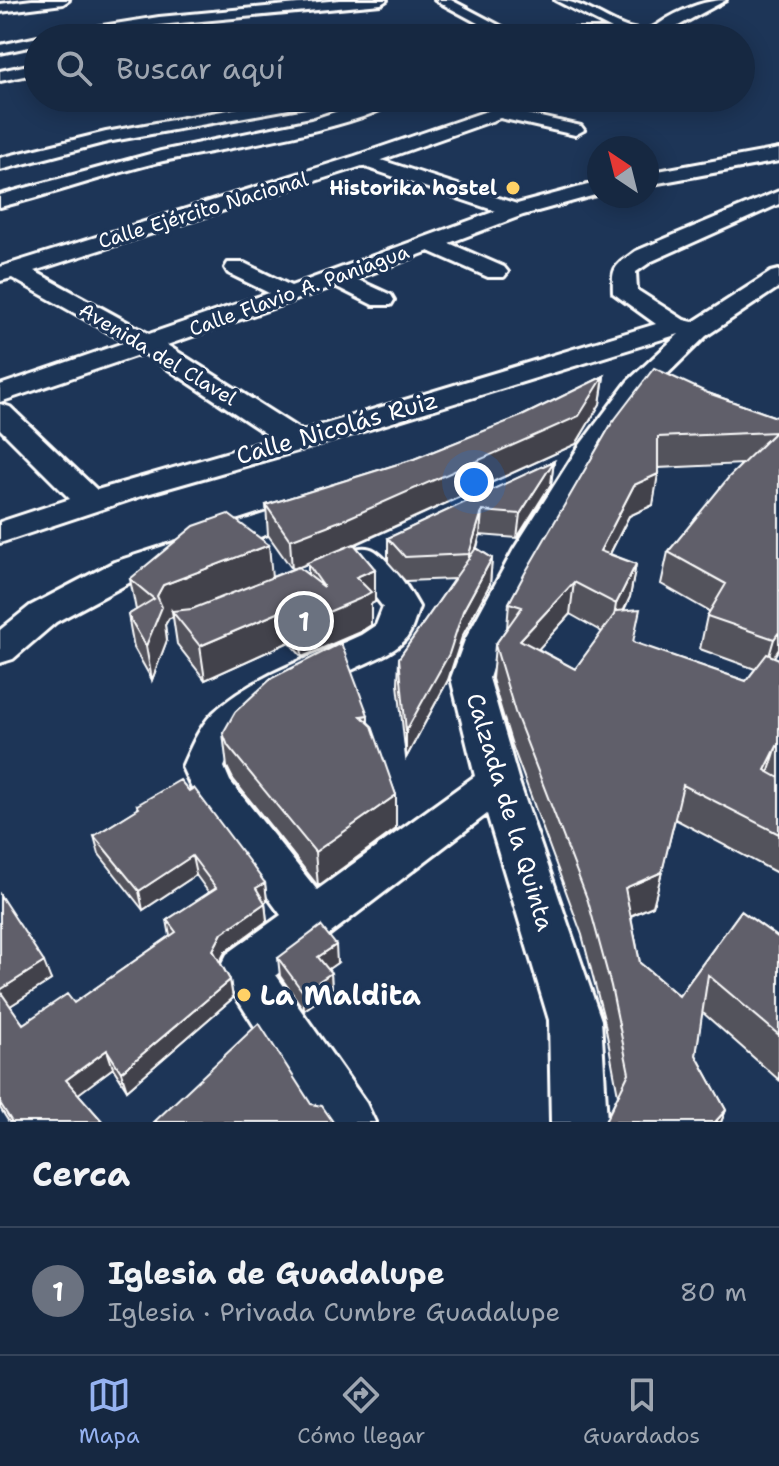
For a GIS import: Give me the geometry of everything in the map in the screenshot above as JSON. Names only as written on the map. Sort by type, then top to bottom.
[{"type":"street","points":[[291,10],[311,0]]},
{"type":"street","points":[[134,24],[153,16],[216,16],[381,0]]},
{"type":"street","points":[[441,0],[496,24]]},
{"type":"street","points":[[666,24],[720,0]]},
{"type":"street","points":[[0,8],[52,1]]},
{"type":"street","points":[[554,2],[613,24]]},
{"type":"street","points":[[196,3],[216,16]]},
{"type":"street","points":[[0,49],[24,44]]},
{"type":"street","points":[[19,45],[24,51]]},
{"type":"street","points":[[0,76],[24,70]]},
{"type":"street","points":[[0,164],[106,137],[244,112]]},
{"type":"street","points":[[0,201],[184,151],[298,129],[359,112]]},
{"type":"street","points":[[418,142],[452,112]]},
{"type":"street","points":[[500,113],[575,130]]},
{"type":"street","name":"Calle Ejército Nacional","points":[[8,272],[500,113]]},
{"type":"street","points":[[659,177],[779,155]]},
{"type":"street","points":[[362,160],[516,211]]},
{"type":"street","points":[[0,178],[25,194]]},
{"type":"street","name":"Calle Flavio A. Paniagua","points":[[0,394],[336,278],[516,211],[587,191]]},
{"type":"street","points":[[593,394],[679,338],[625,293],[624,270],[644,256],[779,197]]},
{"type":"street","points":[[429,243],[496,272]]},
{"type":"street","points":[[236,268],[289,294]]},
{"type":"street","name":"Avenida del Clavel","points":[[8,272],[148,344],[298,442]]},
{"type":"street","name":"Calzada de la Quinta","points":[[579,1122],[575,1020],[498,782],[470,678],[483,640],[503,601],[591,451],[638,387],[679,338],[779,277]]},
{"type":"street","points":[[336,278],[382,300]]},
{"type":"street","name":"Calle Nicolás Ruiz","points":[[0,533],[230,459],[679,338]]},
{"type":"street","points":[[0,413],[92,502]]},
{"type":"street","points":[[547,471],[591,451]]},
{"type":"street","points":[[0,650],[43,614],[126,570],[339,500]]},
{"type":"street","points":[[313,921],[213,790],[203,767],[211,747],[226,725],[247,708],[374,644],[391,632],[401,607],[362,558]]},
{"type":"street","points":[[347,1122],[244,970],[498,782]]},
{"type":"building","points":[[654,368],[708,393],[779,418],[779,632],[774,639],[707,616],[726,584],[668,552],[729,477],[775,432],[658,437],[658,474],[634,485],[600,551],[636,564],[616,604],[574,582],[520,640],[575,669],[617,611],[640,609],[633,642],[746,681],[767,654],[779,659],[779,747],[765,770],[779,778],[779,834],[683,785],[662,872],[625,888],[640,963],[679,996],[741,911],[779,938],[779,1035],[708,975],[696,1055],[726,1110],[715,1122],[605,1122],[629,1073],[611,986],[588,901],[515,712],[495,645],[522,607],[509,603],[525,573],[612,423]]},
{"type":"building","points":[[604,376],[579,416],[348,518],[290,540],[266,505],[414,459],[524,415]]},
{"type":"building","points":[[554,461],[520,514],[482,511],[469,554],[405,557],[388,538]]},
{"type":"building","points":[[228,514],[269,545],[163,585],[157,596],[162,607],[146,646],[128,615],[154,599],[130,579],[194,526]]},
{"type":"building","points":[[354,544],[375,569],[356,577],[371,592],[300,624],[287,609],[200,646],[172,611],[192,609],[298,567],[324,587],[307,563]]},
{"type":"building","points":[[476,548],[492,558],[463,611],[449,654],[406,731],[399,658]]},
{"type":"building","points":[[341,643],[368,715],[361,716],[372,726],[396,795],[315,852],[228,746],[223,733],[235,712],[272,678]]},
{"type":"building","points":[[180,780],[189,791],[194,788],[265,883],[256,888],[265,903],[222,933],[213,950],[230,980],[121,1072],[107,1050],[66,1080],[103,1122],[12,1122],[0,1103],[0,991],[23,1024],[67,994],[74,1003],[176,932],[167,920],[216,888],[192,856],[139,891],[94,836],[139,808],[137,805]]},
{"type":"building","points":[[0,895],[44,962],[0,990]]},
{"type":"building","points":[[321,926],[336,945],[318,957],[331,973],[303,992],[278,958]]},
{"type":"building","points":[[259,1023],[311,1104],[322,1106],[333,1122],[154,1122]]},
{"type":"place","name":"Historika hostel","points":[[513,188]]},
{"type":"place","name":"Iglesia de Guadalupe","points":[[304,621]]},
{"type":"place","name":"La Maldita","points":[[244,995]]}]
